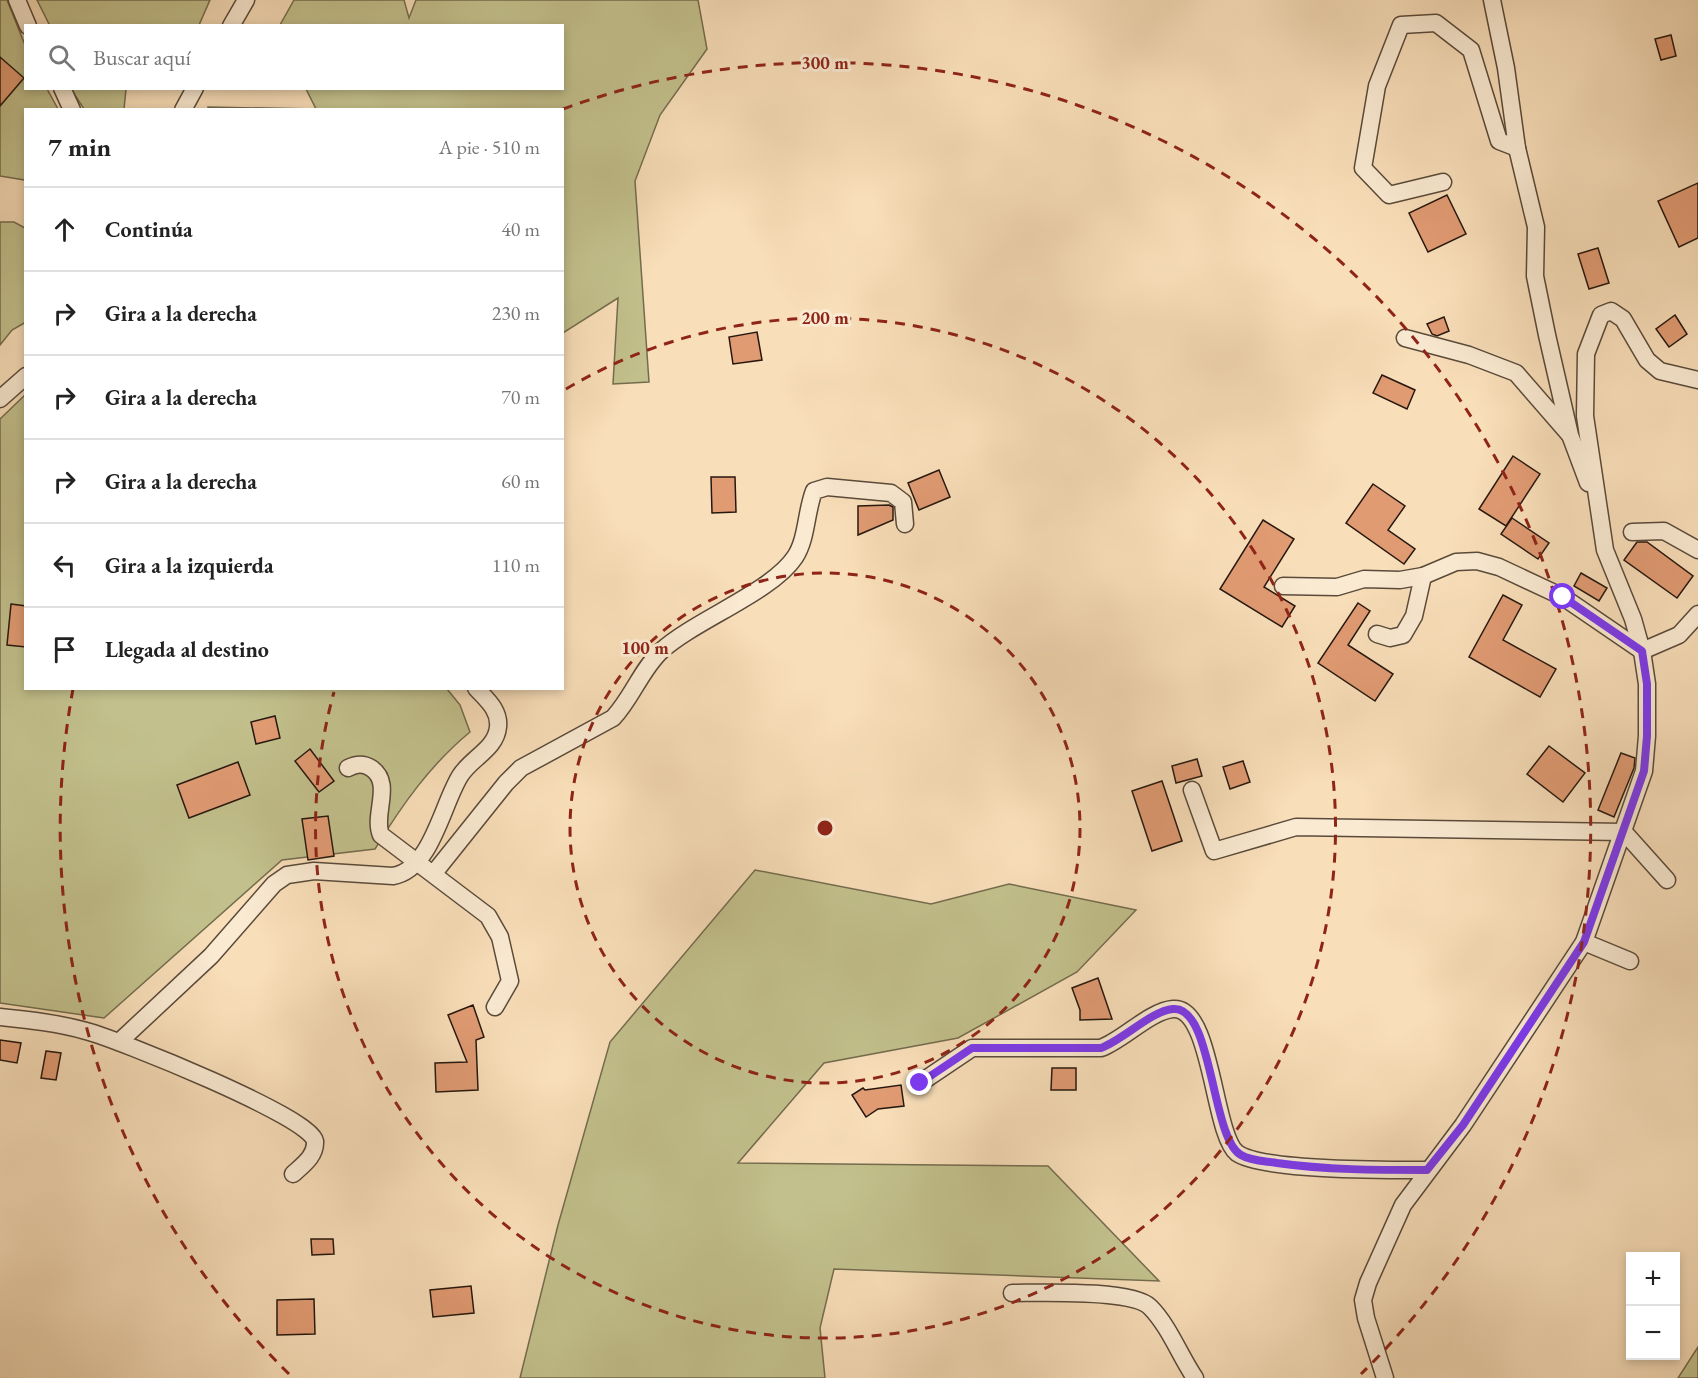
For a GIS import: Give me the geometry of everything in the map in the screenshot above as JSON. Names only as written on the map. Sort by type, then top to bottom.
[{"type":"street","points":[[17,0],[27,24]]},
{"type":"street","points":[[232,24],[246,0]]},
{"type":"street","points":[[1492,0],[1506,68],[1516,148],[1536,227],[1536,276],[1570,435],[1600,515]]},
{"type":"street","points":[[1443,182],[1389,195],[1363,168],[1377,86],[1401,25],[1436,23],[1471,50],[1499,141],[1516,148]]},
{"type":"street","points":[[63,90],[71,108]]},
{"type":"street","points":[[184,108],[194,90]]},
{"type":"street","points":[[1385,1378],[1366,1318],[1363,1300],[1368,1283],[1403,1204],[1463,1125],[1584,942],[1636,799],[1645,760],[1647,684],[1642,651],[1633,619],[1605,550],[1585,416],[1586,354],[1601,315],[1611,311],[1623,319],[1647,360],[1660,370],[1698,380]]},
{"type":"street","points":[[1405,338],[1469,355],[1516,373],[1570,435]]},
{"type":"street","points":[[0,399],[24,378]]},
{"type":"street","points":[[434,873],[521,768],[613,718],[624,706],[661,652],[763,585],[790,564],[797,554],[814,491],[827,487],[891,493],[903,502],[905,524]]},
{"type":"street","points":[[1632,532],[1664,531],[1698,550]]},
{"type":"street","points":[[1283,586],[1337,587],[1364,579],[1400,580],[1423,576],[1456,562],[1476,561],[1499,567],[1563,597],[1642,651]]},
{"type":"street","points":[[1377,634],[1390,638],[1403,635],[1414,616],[1423,576]]},
{"type":"street","points":[[1642,651],[1679,635],[1698,614]]},
{"type":"street","points":[[119,1042],[211,956],[274,885],[287,875],[308,871],[393,876],[404,874],[419,862],[443,816],[459,777],[473,759],[490,747],[496,736],[498,717],[494,707],[478,690]]},
{"type":"street","points":[[348,768],[356,764],[365,764],[375,771],[382,793],[378,826],[381,835],[488,916],[500,937],[510,981],[495,1007]]},
{"type":"street","points":[[1192,790],[1214,851],[1296,827],[1624,832],[1667,880]]},
{"type":"street","points":[[1584,942],[1630,961]]},
{"type":"street","points":[[920,1083],[972,1048],[1101,1048],[1112,1044],[1158,1014],[1173,1009],[1180,1010],[1186,1013],[1200,1037],[1228,1142],[1242,1156],[1286,1164],[1361,1170],[1427,1170]]},
{"type":"street","points":[[0,1017],[64,1026],[119,1042],[240,1093],[310,1131],[315,1140],[312,1156],[293,1174]]},
{"type":"street","points":[[1012,1293],[1081,1294],[1139,1299],[1155,1312],[1195,1378]]},
{"type":"shaded area","points":[[0,0],[7,0],[24,42],[24,90],[48,90],[57,108],[24,108],[24,180],[0,176]]},
{"type":"shaded area","points":[[37,0],[210,0],[199,24],[49,24]]},
{"type":"shaded area","points":[[294,0],[404,0],[409,18],[416,0],[698,0],[707,49],[660,115],[635,181],[649,382],[613,384],[618,298],[564,332],[564,108],[316,108],[306,90],[564,90],[564,24],[281,24]]},
{"type":"shaded area","points":[[72,90],[126,90],[124,108],[83,108]]},
{"type":"shaded area","points":[[208,107],[262,108],[208,108]]},
{"type":"shaded area","points":[[0,222],[14,222],[24,227],[24,323],[12,330],[0,345]]},
{"type":"shaded area","points":[[24,396],[24,690],[448,690],[460,705],[470,732],[429,772],[375,849],[282,860],[104,1018],[0,1003],[0,419]]},
{"type":"shaded area","points":[[755,870],[931,904],[1009,884],[1136,910],[1077,972],[958,1038],[824,1063],[738,1163],[1048,1166],[1159,1281],[834,1269],[820,1328],[825,1378],[520,1378],[558,1225],[610,1042]]},
{"type":"shaded area","points":[[1698,1347],[1698,1378],[1678,1378]]},
{"type":"building","points":[[1671,35],[1676,56],[1661,60],[1655,39]]},
{"type":"building","points":[[0,57],[24,78],[0,106]]},
{"type":"building","points":[[1698,183],[1698,238],[1679,247],[1658,201]]},
{"type":"building","points":[[1447,195],[1466,234],[1428,252],[1409,213]]},
{"type":"building","points":[[1598,248],[1609,283],[1589,289],[1578,254]]},
{"type":"building","points":[[1675,315],[1687,334],[1669,347],[1656,329]]},
{"type":"building","points":[[1444,317],[1449,331],[1437,336],[1432,334],[1427,324]]},
{"type":"building","points":[[757,332],[762,360],[733,364],[729,337]]},
{"type":"building","points":[[1382,375],[1415,390],[1407,409],[1373,393]]},
{"type":"building","points":[[1513,456],[1540,474],[1506,526],[1479,509]]},
{"type":"building","points":[[939,470],[950,497],[919,510],[908,483]]},
{"type":"building","points":[[711,477],[735,477],[736,512],[712,513]]},
{"type":"building","points":[[1373,484],[1405,506],[1388,530],[1415,549],[1404,564],[1346,523]]},
{"type":"building","points":[[889,505],[893,507],[893,520],[858,535],[858,506]]},
{"type":"building","points":[[1512,518],[1549,543],[1538,559],[1501,534]]},
{"type":"building","points":[[1263,520],[1294,539],[1264,587],[1295,606],[1282,627],[1220,589]]},
{"type":"building","points":[[1637,542],[1647,542],[1693,576],[1677,598],[1624,560]]},
{"type":"building","points":[[1581,573],[1607,588],[1599,601],[1574,586]]},
{"type":"building","points":[[1503,595],[1522,605],[1503,640],[1556,669],[1540,697],[1469,657]]},
{"type":"building","points":[[1358,603],[1370,611],[1348,645],[1393,674],[1375,701],[1318,663]]},
{"type":"building","points":[[11,604],[24,606],[24,647],[7,645]]},
{"type":"building","points":[[275,716],[280,738],[256,744],[251,722]]},
{"type":"building","points":[[1549,746],[1585,773],[1563,802],[1527,774]]},
{"type":"building","points":[[310,749],[334,781],[319,792],[295,761]]},
{"type":"building","points":[[1621,753],[1635,758],[1634,768],[1614,817],[1598,810]]},
{"type":"building","points":[[1197,759],[1202,776],[1176,783],[1172,766]]},
{"type":"building","points":[[1243,761],[1250,782],[1230,789],[1223,767]]},
{"type":"building","points":[[238,762],[250,795],[189,818],[177,785]]},
{"type":"building","points":[[1162,781],[1182,841],[1152,851],[1132,791]]},
{"type":"building","points":[[328,816],[334,856],[308,860],[302,819]]},
{"type":"building","points":[[1098,978],[1112,1019],[1080,1020],[1080,1010],[1072,988]]},
{"type":"building","points":[[473,1005],[484,1037],[476,1040],[478,1090],[436,1092],[435,1063],[467,1062],[448,1015]]},
{"type":"building","points":[[0,1040],[21,1043],[17,1063],[0,1060]]},
{"type":"building","points":[[46,1051],[61,1053],[56,1080],[41,1078]]},
{"type":"building","points":[[1052,1068],[1076,1068],[1076,1090],[1051,1090]]},
{"type":"building","points":[[901,1085],[904,1106],[878,1109],[866,1117],[852,1095],[863,1088],[865,1090]]},
{"type":"building","points":[[311,1239],[333,1239],[334,1254],[312,1255]]},
{"type":"building","points":[[471,1286],[474,1313],[433,1317],[430,1290]]},
{"type":"building","points":[[314,1299],[315,1334],[277,1335],[277,1300]]},
{"type":"route","points":[[920,1083],[972,1048],[1084,1050],[1101,1048],[1112,1044],[1158,1014],[1173,1009],[1180,1010],[1186,1013],[1200,1037],[1228,1142],[1234,1151],[1251,1159],[1286,1164],[1361,1170],[1427,1170],[1463,1125],[1584,942],[1644,771],[1647,684],[1642,651],[1563,597]]}]
